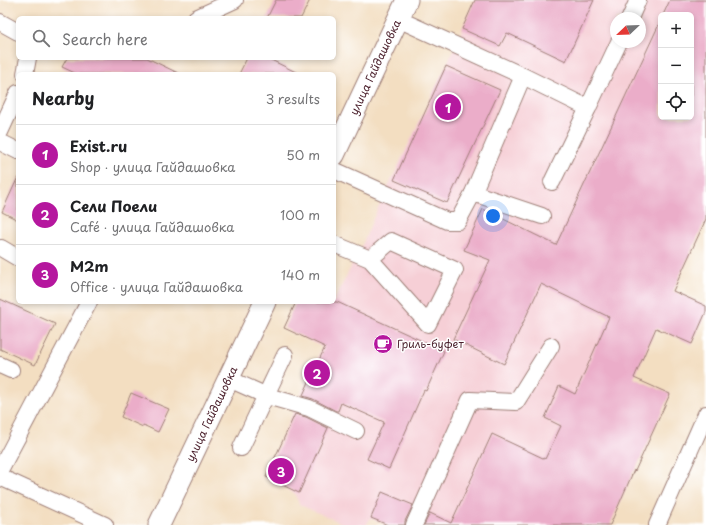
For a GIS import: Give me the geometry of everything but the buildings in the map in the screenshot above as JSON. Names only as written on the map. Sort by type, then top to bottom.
[{"type":"main road","name":"улица Гайдашовка","points":[[336,151],[407,0]]},
{"type":"main road","name":"улица Гайдашовка","points":[[159,525],[264,304]]},
{"type":"street","points":[[200,16],[235,0]]},
{"type":"street","points":[[633,12],[638,0]]},
{"type":"street","points":[[398,19],[523,76],[588,108]]},
{"type":"street","points":[[0,22],[16,31]]},
{"type":"street","points":[[552,182],[615,48]]},
{"type":"street","points":[[25,72],[28,60]]},
{"type":"street","points":[[336,171],[447,221],[458,220],[473,193],[523,76]]},
{"type":"street","points":[[0,132],[16,97]]},
{"type":"street","points":[[0,142],[16,150]]},
{"type":"street","points":[[473,193],[542,216]]},
{"type":"street","points":[[336,245],[370,260],[428,324],[455,270],[391,241],[370,260]]},
{"type":"street","points":[[1,248],[16,257]]},
{"type":"street","points":[[0,470],[88,304]]},
{"type":"street","points":[[414,525],[470,400],[516,402],[551,346]]},
{"type":"street","points":[[241,448],[285,355]]},
{"type":"street","points":[[229,379],[266,396],[309,408],[356,431]]},
{"type":"street","points":[[657,525],[706,414]]},
{"type":"street","points":[[0,477],[105,525]]},
{"type":"shaded area","points":[[475,0],[706,0],[694,12],[658,12],[658,120],[680,120],[593,309],[608,320],[516,525],[388,525],[371,518],[366,525],[346,525],[300,505],[294,493],[264,478],[322,347],[284,328],[295,304],[336,304],[336,297],[362,245],[377,210],[446,66]]},
{"type":"place","name":"Exist.ru","points":[[448,107]]},
{"type":"place","name":"Гриль-буфет","points":[[383,344]]},
{"type":"place","name":"Сели Поели","points":[[317,373]]},
{"type":"place","name":"М2m","points":[[281,471]]}]
